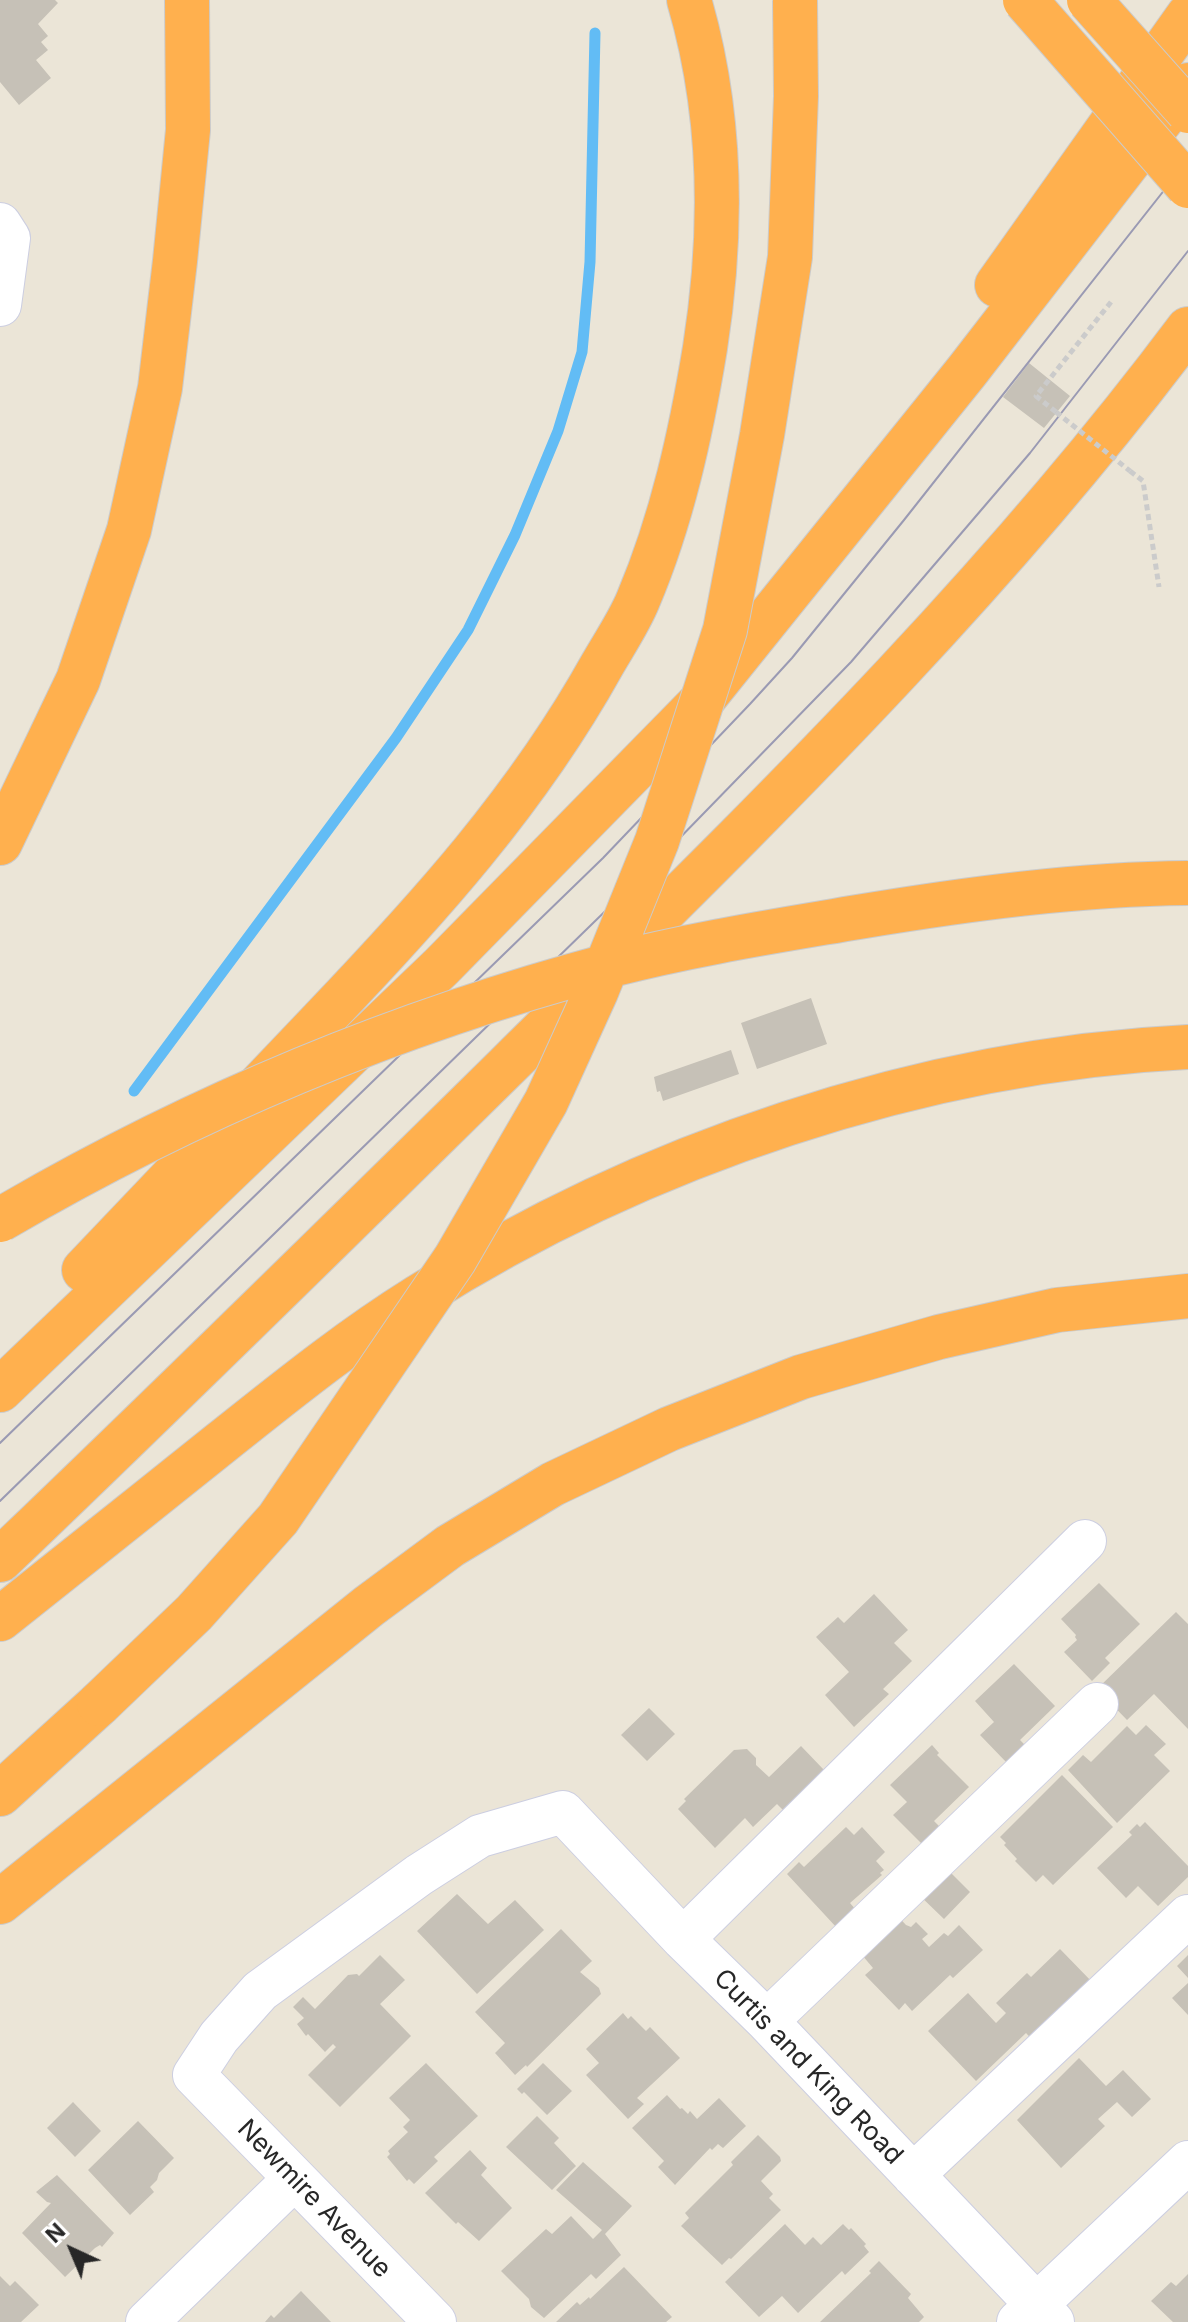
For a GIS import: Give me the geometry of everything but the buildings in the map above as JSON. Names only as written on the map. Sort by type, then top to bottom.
[{"type":"highway","points":[[0,843],[78,680],[129,530],[160,388],[175,261],[188,130],[187,0]]},
{"type":"highway","points":[[0,1359],[404,933],[515,801],[585,697],[638,602],[671,507],[696,402],[710,313],[718,211],[711,112],[697,26],[689,0]]},
{"type":"highway","points":[[0,1794],[194,1613],[278,1519],[455,1259],[546,1102],[596,992],[657,841],[725,630],[762,435],[790,257],[796,96],[795,0]]},
{"type":"highway","points":[[1025,0],[1188,186]]},
{"type":"highway","points":[[1089,0],[1188,111]]},
{"type":"highway","points":[[700,703],[1188,16]]},
{"type":"highway","points":[[0,1390],[442,966],[700,703],[967,371],[1188,85]]},
{"type":"highway","points":[[0,1560],[198,1370],[777,799],[924,645],[1126,412],[1188,329]]},
{"type":"highway","points":[[0,1220],[178,1123],[319,1062],[477,1004],[614,964],[912,908],[1046,891],[1188,883]]},
{"type":"highway","points":[[0,1619],[287,1391],[405,1306],[558,1216],[713,1149],[886,1094],[1027,1064],[1188,1047]]},
{"type":"highway","points":[[0,1902],[369,1606],[450,1546],[553,1484],[669,1429],[801,1377],[939,1337],[1057,1310],[1188,1296]]},
{"type":"street","points":[[0,224],[9,238],[0,305]]},
{"type":"street","points":[[683,1939],[1085,1541]]},
{"type":"street","points":[[767,2021],[1097,1704]]},
{"type":"street","name":"Curtis and King Road","points":[[194,2075],[219,2037],[260,1991],[419,1875],[480,1836],[563,1812],[913,2175],[1036,2316]]},
{"type":"street","points":[[913,2175],[1188,1916]]},
{"type":"street","name":"Newmire Avenue","points":[[194,2075],[435,2322]]},
{"type":"street","points":[[1036,2316],[1188,2162]]},
{"type":"street","points":[[147,2322],[294,2179]]},
{"type":"path","points":[[1111,302],[1036,396],[1143,481],[1159,587]]},
{"type":"waterway","points":[[134,1091],[396,738],[468,630],[515,535],[558,431],[582,352],[590,262],[595,33]]},
{"type":"tram line","points":[[0,1443],[603,858],[750,704],[792,658],[904,520],[1188,160]]},
{"type":"tram line","points":[[0,1501],[668,850],[851,662],[1030,453],[1188,251]]}]
